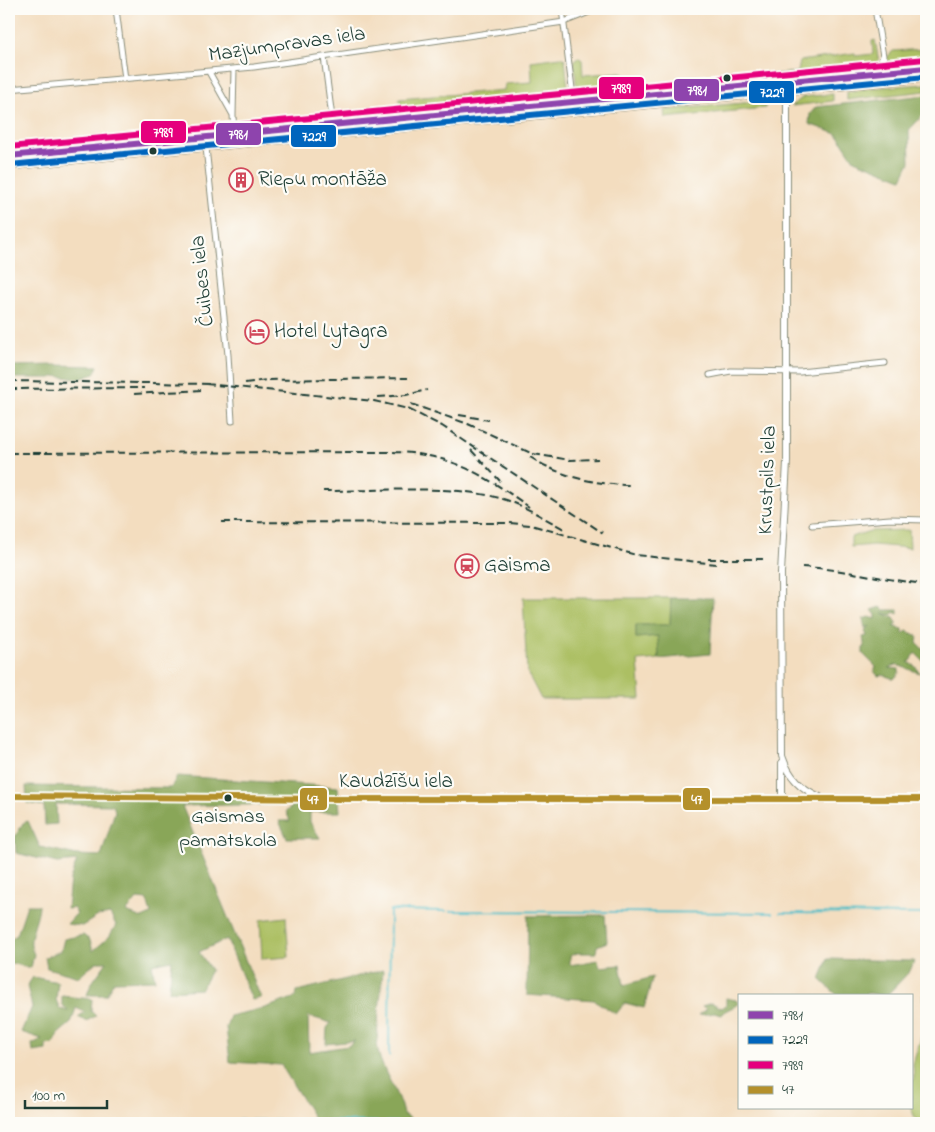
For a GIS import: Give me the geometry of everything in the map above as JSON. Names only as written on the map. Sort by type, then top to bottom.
[{"type":"highway","points":[[9,156],[875,75],[900,70],[926,68]]},
{"type":"highway","points":[[9,166],[788,93],[926,78]]},
{"type":"street","points":[[116,9],[125,79]]},
{"type":"street","points":[[562,9],[575,112]]},
{"type":"street","name":"Mazjumpravas iela","points":[[9,89],[234,70],[564,22],[597,9]]},
{"type":"street","points":[[875,9],[883,56],[890,65],[900,70]]},
{"type":"street","points":[[875,75],[883,56]]},
{"type":"street","points":[[324,57],[333,125]]},
{"type":"street","points":[[234,70],[234,135]]},
{"type":"street","points":[[209,72],[233,115]]},
{"type":"street","name":"Krustpils iela","points":[[787,83],[786,470],[781,562],[782,756],[787,771],[796,782],[806,791],[824,798]]},
{"type":"street","name":"Čuibes iela","points":[[206,138],[228,355],[232,421]]},
{"type":"street","points":[[710,374],[731,371],[835,369],[885,363]]},
{"type":"street","points":[[812,525],[890,519],[926,520]]},
{"type":"street","points":[[782,756],[782,798]]},
{"type":"street","name":"Kaudzīšu iela","points":[[9,796],[339,799],[782,798]]},
{"type":"street","name":"Krustpils iela","points":[[782,798],[926,798]]},
{"type":"green space","points":[[875,40],[879,62],[876,65],[700,82],[707,78],[798,72],[800,61],[855,53],[855,56],[873,54],[872,41]]},
{"type":"green space","points":[[926,49],[926,62],[894,65],[886,58],[893,51]]},
{"type":"green space","points":[[561,57],[565,59],[568,88],[563,96],[410,112],[401,109],[399,99],[504,90],[505,84],[532,82],[531,61]]},
{"type":"green space","points":[[578,57],[582,60],[583,75],[622,72],[638,88],[583,94],[576,83],[574,60]]},
{"type":"green space","points":[[875,67],[872,70],[770,80],[772,77]]},
{"type":"green space","points":[[926,84],[926,91],[847,100],[847,92],[869,88]]},
{"type":"green space","points":[[764,88],[764,91],[586,107],[586,105]]},
{"type":"green space","points":[[833,94],[833,101],[792,106],[803,97]]},
{"type":"green space","points":[[926,95],[926,112],[909,130],[910,162],[902,179],[854,160],[837,134],[809,124],[810,114],[816,107]]},
{"type":"green space","points":[[766,101],[765,108],[665,118],[664,110]]},
{"type":"green space","points":[[564,108],[563,110],[277,136]]},
{"type":"green space","points":[[193,143],[194,145],[9,164],[9,160]]},
{"type":"green space","points":[[9,366],[98,366],[94,374],[80,379],[55,376],[51,378],[9,378]]},
{"type":"green space","points":[[909,530],[910,548],[873,545],[851,547],[851,537],[870,531]]},
{"type":"green space","points":[[523,598],[671,598],[670,625],[636,625],[636,638],[658,636],[659,659],[638,661],[641,699],[541,699],[527,672]]},
{"type":"green space","points":[[671,598],[713,598],[710,654],[659,659],[658,636],[636,638],[636,625],[670,625]]},
{"type":"green space","points":[[881,607],[884,610],[898,610],[898,614],[894,612],[892,615],[883,613],[894,618],[897,623],[894,627],[903,629],[903,634],[907,631],[918,636],[917,643],[926,652],[926,664],[915,653],[911,661],[908,662],[915,666],[920,673],[897,665],[889,668],[899,669],[899,673],[894,679],[883,675],[878,676],[874,671],[876,667],[863,654],[863,648],[865,647],[863,637],[867,636],[865,631],[870,626],[865,628],[863,619],[869,617],[876,619],[876,615],[872,610]]},
{"type":"green space","points":[[177,776],[338,787],[340,812],[310,812],[310,822],[320,838],[287,838],[279,821],[290,821],[286,811],[296,804],[182,806],[261,998],[252,1000],[227,939],[199,952],[211,970],[201,989],[169,991],[172,960],[152,964],[155,980],[114,981],[106,995],[87,995],[91,984],[107,962],[96,962],[79,977],[47,968],[45,957],[61,951],[64,939],[83,935],[90,940],[93,951],[109,937],[116,925],[110,914],[98,916],[82,926],[67,924],[77,913],[73,908],[67,909],[70,879],[77,861],[57,863],[16,853],[15,837],[23,823],[28,821],[40,847],[77,855],[101,856],[115,811],[113,805],[56,804],[57,824],[45,825],[44,806],[27,803],[26,786],[171,788]],"holes":[[[137,899],[147,900],[151,914],[142,918],[126,912]]]},
{"type":"green space","points":[[27,905],[39,905],[31,937],[34,954],[31,968],[9,963],[9,940],[17,935]]},
{"type":"green space","points":[[605,915],[607,942],[597,946],[596,953],[577,953],[570,956],[570,965],[598,960],[600,967],[620,965],[624,985],[653,977],[644,1008],[625,1003],[616,1014],[594,1000],[527,995],[528,916]]},
{"type":"green space","points":[[286,917],[289,957],[262,959],[260,920]]},
{"type":"green space","points":[[925,923],[926,1123],[917,1123],[912,1110],[913,1064],[923,1031]]},
{"type":"green space","points":[[828,959],[914,961],[910,971],[888,994],[836,994],[820,979]]},
{"type":"green space","points":[[383,970],[378,1023],[378,1051],[403,1114],[410,1118],[412,1123],[317,1123],[281,1065],[230,1062],[226,1027],[230,1016],[265,1008],[296,997],[297,991]],"holes":[[[308,1016],[331,1023],[327,1028],[326,1044],[355,1041],[348,1046],[309,1052]]]},
{"type":"green space","points":[[33,977],[58,982],[56,1000],[60,1009],[68,1011],[62,1004],[62,996],[92,999],[91,1011],[96,1016],[86,1021],[78,1017],[85,1012],[76,1008],[71,1023],[58,1034],[53,1044],[46,1045],[46,1050],[33,1052],[32,1044],[42,1039],[21,1032],[32,1007],[27,986]]},
{"type":"green space","points":[[726,998],[736,1000],[738,1003],[722,1015],[714,1013],[699,1015],[707,1009],[702,1006],[712,1003],[722,1008],[726,1005]]},
{"type":"waterway","points":[[389,1056],[390,910],[446,911]]},
{"type":"waterway","points":[[451,911],[772,913]]},
{"type":"waterway","points":[[780,913],[926,914]]},
{"type":"waterway","points":[[233,1120],[445,1123]]},
{"type":"railway","points":[[245,383],[267,380],[408,378]]},
{"type":"railway","points":[[9,381],[213,384]]},
{"type":"railway","points":[[206,384],[374,401],[408,409],[442,426],[603,533]]},
{"type":"railway","points":[[9,389],[144,388]]},
{"type":"railway","points":[[134,394],[201,390]]},
{"type":"railway","points":[[378,397],[406,395],[427,390]]},
{"type":"railway","points":[[411,404],[468,424],[533,454],[570,460],[598,459]]},
{"type":"railway","points":[[459,415],[489,420]]},
{"type":"railway","points":[[471,450],[500,481]]},
{"type":"railway","points":[[9,453],[412,453],[431,456],[465,467],[529,507]]},
{"type":"railway","points":[[530,457],[554,470],[578,478],[602,483],[629,485]]},
{"type":"railway","points":[[323,491],[414,489],[483,494],[520,505],[566,530]]},
{"type":"railway","points":[[222,522],[510,523],[531,525],[636,555],[716,564]]},
{"type":"railway","points":[[708,559],[763,559]]},
{"type":"railway","points":[[802,567],[926,584]]},
{"type":"transit line","name":"7989","points":[[9,147],[925,59]]},
{"type":"transit line","name":"7981","points":[[9,156],[926,68]]},
{"type":"transit line","name":"7229","points":[[10,165],[926,77]]},
{"type":"transit line","name":"47","points":[[9,796],[339,799],[926,799]]},
{"type":"place","name":"Riepu montāža","points":[[241,180]]},
{"type":"place","name":"Hotel Lytagra","points":[[257,332]]},
{"type":"place","name":"Gaisma","points":[[467,566]]},
{"type":"place","name":"Gaismas pamatskola","points":[[228,798]]}]
